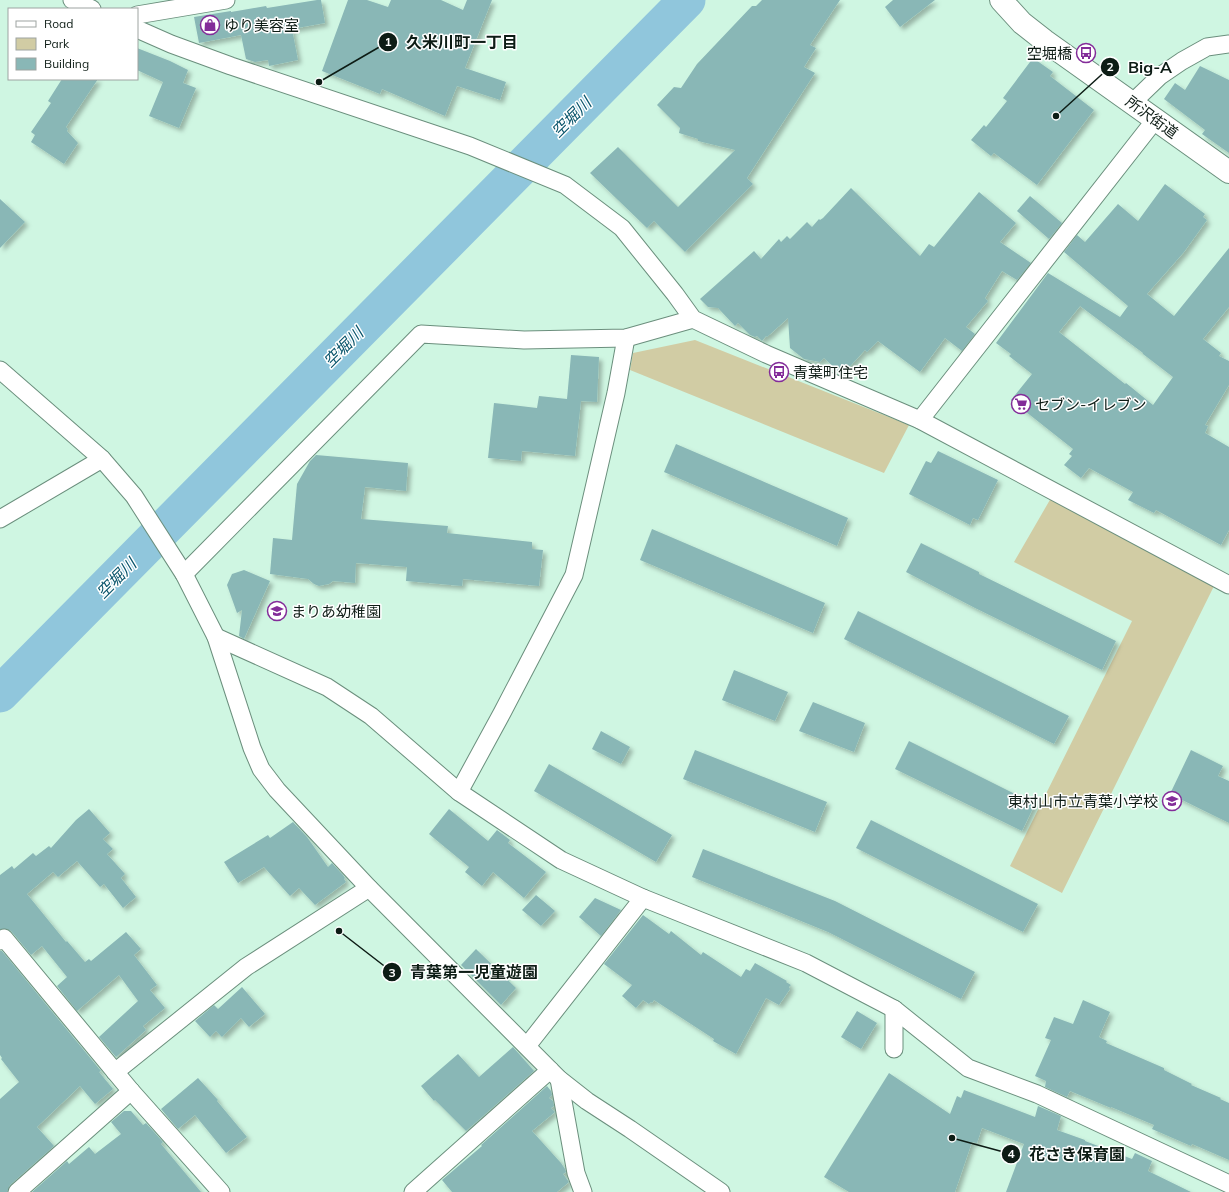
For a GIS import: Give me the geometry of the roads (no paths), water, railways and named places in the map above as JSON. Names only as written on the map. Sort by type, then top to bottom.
[{"type":"main road","name":"所沢街道","points":[[1001,0],[1022,23],[1229,172]]},
{"type":"street","points":[[72,0],[90,8]]},
{"type":"street","points":[[138,15],[226,0]]},
{"type":"street","points":[[138,29],[171,44],[231,66],[470,146],[565,185],[622,228],[693,319],[766,354],[920,420],[1229,585]]},
{"type":"street","points":[[1132,103],[1160,76],[1182,61],[1207,47],[1229,44]]},
{"type":"street","points":[[920,420],[1155,120]]},
{"type":"street","points":[[182,571],[421,334],[524,340],[626,338],[693,319]]},
{"type":"street","points":[[459,792],[574,575],[616,393],[626,338]]},
{"type":"street","points":[[0,370],[102,459],[134,496],[182,571],[216,637],[252,748],[261,769],[277,790],[369,888],[527,1046],[554,1075],[587,1101],[721,1192]]},
{"type":"street","points":[[0,519],[102,459]]},
{"type":"street","points":[[216,637],[327,687],[371,716],[459,792],[561,860],[643,898],[806,963],[894,1009],[968,1068],[1037,1094],[1229,1184]]},
{"type":"street","points":[[115,1072],[246,967],[369,888]]},
{"type":"street","points":[[527,1046],[643,898]]},
{"type":"street","points":[[0,941],[4,938],[131,1091],[221,1192]]},
{"type":"street","points":[[894,1009],[894,1049]]},
{"type":"street","points":[[413,1192],[554,1075]]},
{"type":"street","points":[[554,1075],[576,1173],[583,1192]]},
{"type":"street","points":[[17,1192],[131,1091]]},
{"type":"waterway","name":"空堀川","points":[[0,694],[687,0]]},
{"type":"place","name":"ゆり美容室","points":[[210,25]]},
{"type":"place","name":"空堀橋","points":[[1086,53]]},
{"type":"place","name":"久米川町一丁目","points":[[319,82]]},
{"type":"place","name":"Big-A","points":[[1056,116]]},
{"type":"place","name":"青葉町住宅","points":[[779,372]]},
{"type":"place","name":"セブン-イレブン","points":[[1021,404]]},
{"type":"place","name":"まりあ幼稚園","points":[[277,611]]},
{"type":"place","name":"東村山市立青葉小学校","points":[[1172,801]]},
{"type":"place","name":"青葉第一児童遊園","points":[[339,931]]},
{"type":"place","name":"花さき保育園","points":[[952,1138]]}]
